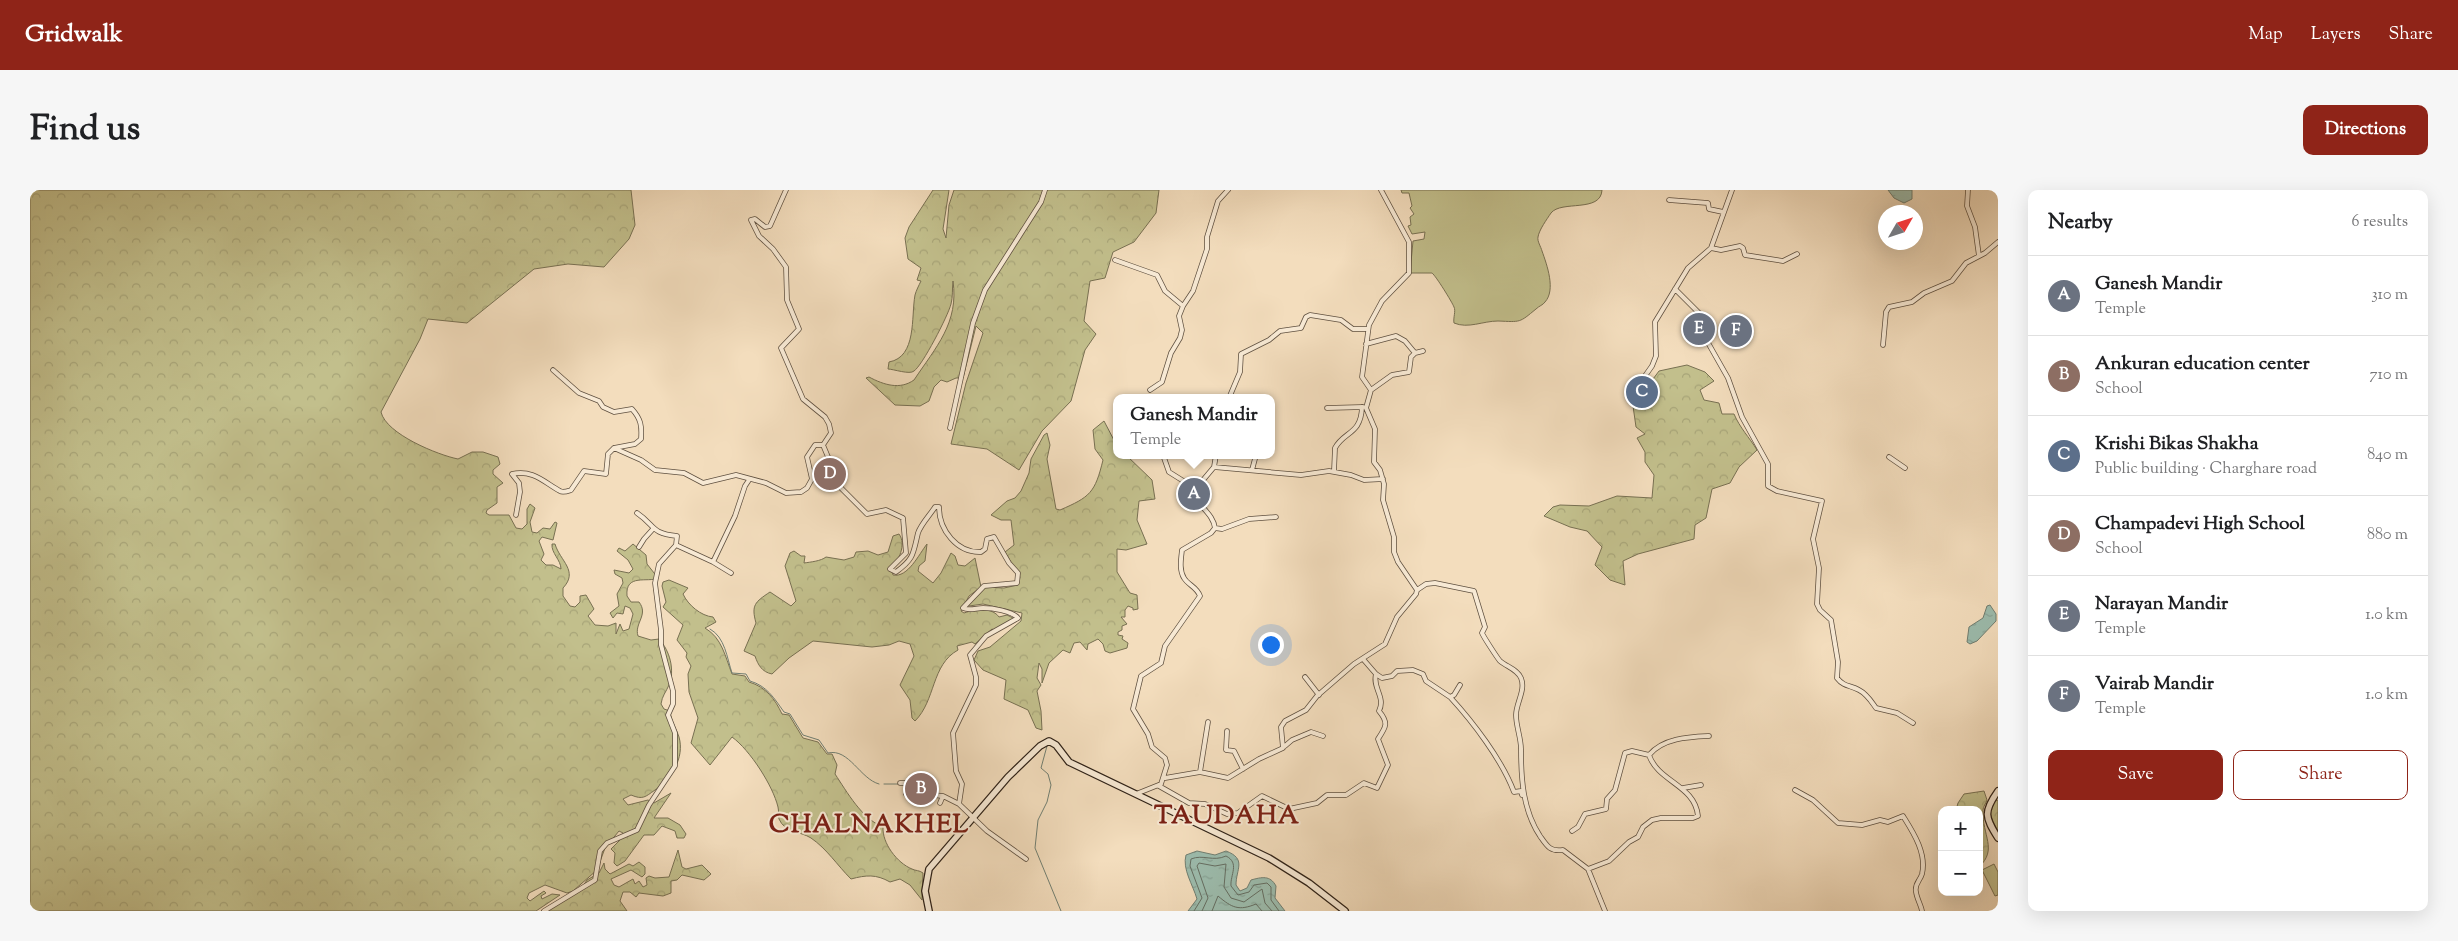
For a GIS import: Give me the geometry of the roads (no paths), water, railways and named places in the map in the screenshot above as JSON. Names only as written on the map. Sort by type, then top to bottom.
[{"type":"main road","points":[[929,911],[925,891],[927,874],[1008,777],[1040,746],[1049,741],[1056,745],[1069,762],[1270,858],[1304,880],[1345,911]]},
{"type":"main road","points":[[1998,791],[1986,812],[1988,821],[1998,838]]},
{"type":"street","points":[[786,190],[770,226],[765,227],[755,219],[751,220],[759,236],[773,249],[786,266],[787,300],[799,329],[781,348],[803,399],[829,424],[831,433],[823,445]]},
{"type":"street","points":[[950,428],[973,323],[985,290],[1041,202],[1046,190]]},
{"type":"street","points":[[1150,390],[1162,382],[1171,353],[1180,338],[1182,330],[1179,316],[1182,306],[1193,292],[1207,249],[1207,237],[1218,201],[1228,190]]},
{"type":"street","points":[[1371,390],[1362,378],[1368,329],[1382,301],[1409,273],[1409,242],[1381,190]]},
{"type":"street","points":[[1640,383],[1652,366],[1656,356],[1655,322],[1688,268],[1711,248],[1732,190]]},
{"type":"street","points":[[1968,190],[1967,206],[1975,227],[1980,256]]},
{"type":"street","points":[[1669,200],[1708,203],[1709,210],[1723,212]]},
{"type":"street","points":[[1883,345],[1886,312],[1890,307],[1912,302],[1924,293],[1952,281],[1966,263],[1980,256],[1998,242]]},
{"type":"street","points":[[1711,248],[1721,250],[1740,246],[1743,248],[1745,255],[1783,261],[1797,254]]},
{"type":"street","points":[[1115,260],[1158,275],[1165,291],[1182,306]]},
{"type":"street","points":[[1675,289],[1699,313],[1706,327],[1707,341],[1728,378],[1742,418],[1768,464],[1768,486],[1777,491],[1822,501],[1813,539],[1819,568],[1817,604],[1820,610],[1831,620],[1838,662],[1837,678],[1845,686],[1858,689],[1868,695],[1876,708],[1897,713],[1913,723]]},
{"type":"street","points":[[1231,394],[1240,372],[1241,354],[1269,340],[1280,331],[1301,328],[1306,317],[1310,315],[1341,320],[1352,329],[1368,329]]},
{"type":"street","points":[[1366,344],[1396,336],[1405,341],[1415,353]]},
{"type":"street","points":[[1334,471],[1335,448],[1358,424],[1371,390],[1392,376],[1407,374],[1410,370],[1411,357],[1415,353],[1423,351]]},
{"type":"street","points":[[516,515],[520,492],[519,483],[512,474],[517,472],[536,476],[549,482],[560,491],[571,490],[584,471],[606,474],[608,454],[614,448],[635,444],[641,439],[642,427],[638,416],[632,409],[614,412],[603,407],[599,401],[579,393],[553,370]]},
{"type":"street","points":[[1327,408],[1364,407]]},
{"type":"street","points":[[1364,407],[1375,428],[1374,462],[1382,479],[1383,500],[1394,537],[1394,552],[1398,562],[1417,590]]},
{"type":"street","points":[[614,448],[641,460],[655,470],[684,473],[703,483],[730,475],[766,483],[786,493],[804,491],[812,479],[807,460],[809,452],[815,445],[823,445]]},
{"type":"street","points":[[823,445],[842,488],[852,497],[862,511],[873,514],[886,510],[903,518],[906,553],[890,567],[893,572],[896,572],[915,553],[918,532],[935,506],[939,507],[941,524],[958,546],[968,552],[981,552],[984,551],[987,539],[994,537],[1009,563],[1018,573],[1017,583],[984,586],[963,608],[969,610],[982,608],[1013,614],[1018,618],[986,636],[970,655],[976,677],[976,685],[953,733],[956,771],[962,784],[959,804]]},
{"type":"street","points":[[1889,457],[1906,468]]},
{"type":"street","points":[[1134,794],[1159,786],[1165,778],[1166,760],[1152,747],[1148,734],[1133,709],[1138,680],[1144,672],[1161,663],[1165,646],[1200,596],[1198,591],[1184,580],[1182,573],[1182,550],[1211,533],[1214,528],[1212,517],[1196,501],[1193,492],[1185,482],[1169,472],[1164,459]]},
{"type":"street","points":[[1193,492],[1214,467],[1215,459]]},
{"type":"street","points":[[1252,470],[1255,459]]},
{"type":"street","points":[[1214,467],[1301,475],[1334,471],[1364,480],[1382,479]]},
{"type":"street","points":[[713,562],[735,516],[745,486],[749,480]]},
{"type":"street","points":[[544,911],[595,880],[600,851],[607,843],[637,830],[649,806],[675,766],[675,733],[668,715],[673,704],[673,691],[661,645],[655,583],[660,564],[676,545],[677,536],[664,536],[653,529],[637,512]]},
{"type":"street","points":[[1214,528],[1222,528],[1249,519],[1276,516]]},
{"type":"street","points":[[639,547],[653,529]]},
{"type":"street","points":[[676,545],[713,562],[731,573]]},
{"type":"street","points":[[1285,746],[1283,724],[1306,710],[1319,695],[1354,664],[1364,660],[1385,644],[1398,617],[1414,598],[1417,590],[1426,584],[1435,583],[1473,590],[1485,628],[1482,633],[1484,638],[1490,643],[1500,661],[1514,670],[1521,678],[1522,690],[1516,714],[1521,748],[1524,798]]},
{"type":"street","points":[[1364,660],[1382,678],[1392,676],[1397,671],[1414,670],[1423,674],[1426,681],[1450,696],[1477,730],[1506,774],[1514,792],[1521,792],[1533,828],[1546,847],[1556,852],[1563,850],[1588,869],[1605,911]]},
{"type":"street","points":[[1159,786],[1189,803],[1205,804],[1232,814],[1238,813],[1262,796],[1286,809],[1317,803],[1327,795],[1346,795],[1364,782],[1377,788],[1388,765],[1378,739],[1387,726],[1386,719],[1379,711],[1381,696],[1376,686],[1376,674]]},
{"type":"street","points":[[1305,677],[1319,695]]},
{"type":"street","points":[[1450,696],[1454,695],[1460,685]]},
{"type":"street","points":[[1200,772],[1208,722]]},
{"type":"street","points":[[1227,732],[1226,750],[1234,751],[1243,769]]},
{"type":"street","points":[[1165,778],[1200,772],[1228,778],[1285,746],[1292,740],[1311,732],[1324,736]]},
{"type":"street","points":[[1649,755],[1655,748],[1667,743],[1680,739],[1709,736]]},
{"type":"street","points":[[1572,831],[1578,827],[1585,814],[1606,810],[1607,799],[1615,790],[1625,753],[1632,751],[1649,755],[1664,777],[1683,788],[1697,808],[1698,816],[1693,818],[1661,818],[1652,820],[1643,827],[1638,837],[1629,842],[1609,861],[1588,869]]},
{"type":"street","points":[[900,783],[907,783],[922,794],[959,804],[987,831],[1026,859]]},
{"type":"street","points":[[1683,788],[1701,785]]},
{"type":"street","points":[[906,794],[912,788]]},
{"type":"street","points":[[1795,790],[1813,800],[1838,823],[1862,825],[1880,820],[1888,822],[1903,816],[1916,837],[1921,855],[1922,874],[1916,884],[1916,892],[1922,911]]},
{"type":"water","points":[[1888,190],[1912,190],[1912,199],[1904,203],[1894,198]]},
{"type":"water","points":[[1990,605],[1996,614],[1996,621],[1977,641],[1970,644],[1967,642],[1969,627],[1983,618],[1987,606]]},
{"type":"water","points":[[1197,851],[1215,855],[1226,851],[1236,857],[1239,865],[1236,885],[1240,891],[1247,888],[1251,880],[1268,878],[1274,882],[1276,886],[1275,898],[1285,911],[1188,911],[1197,899],[1185,866],[1185,860],[1186,855]]},
{"type":"waterway","points":[[710,629],[722,642],[732,673],[746,674],[750,681],[770,693],[784,712],[790,714],[803,735],[819,740],[828,753],[842,755],[872,781],[879,784]]},
{"type":"waterway","points":[[1047,746],[1041,768],[1048,774],[1051,785],[1047,802],[1038,820],[1035,848],[1061,911]]},
{"type":"waterway","points":[[884,784],[898,784]]},
{"type":"place","name":"Narayan Mandir","points":[[1699,329]]},
{"type":"place","name":"Vairab Mandir","points":[[1736,331]]},
{"type":"place","name":"Krishi Bikas Shakha","points":[[1642,392]]},
{"type":"place","name":"Champadevi High School","points":[[830,474]]},
{"type":"place","name":"Ganesh Mandir","points":[[1194,494]]},
{"type":"place","name":"Ankuran education center","points":[[921,789]]},
{"type":"district","name":"TAUDAHA","points":[[1227,814]]},
{"type":"district","name":"CHALNAKHEL","points":[[869,823]]}]
